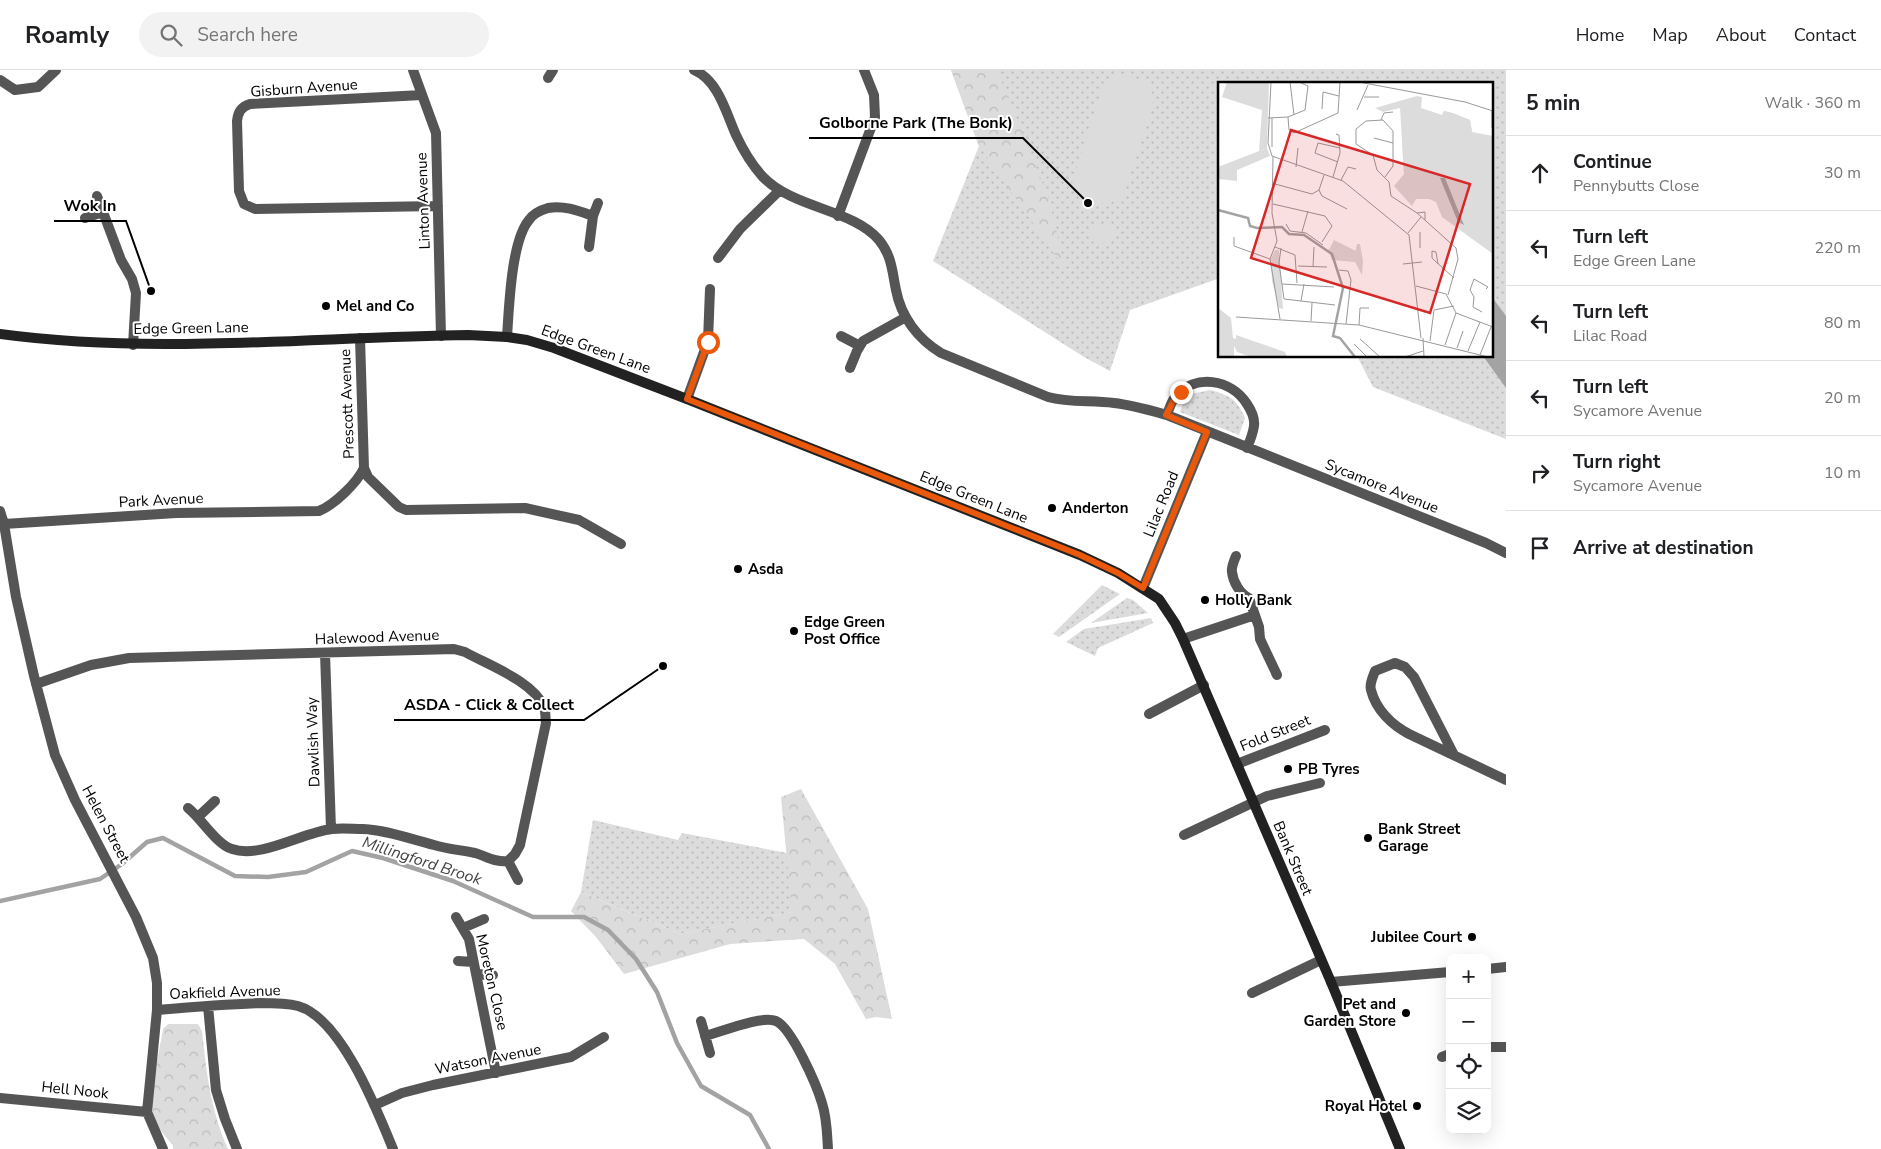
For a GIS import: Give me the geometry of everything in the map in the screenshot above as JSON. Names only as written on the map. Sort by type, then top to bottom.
[{"type":"street","points":[[0,80],[15,90],[38,87],[56,70]]},
{"type":"street","name":"Linton Avenue","points":[[413,70],[436,133],[442,336]]},
{"type":"street","name":"Sycamore Avenue","points":[[694,70],[706,79],[721,98],[737,136],[752,162],[764,177],[794,198],[862,226],[879,240],[891,261],[896,290],[906,317],[917,334],[941,353],[1048,397],[1066,402],[1112,403],[1140,407],[1166,415],[1486,543],[1506,553]]},
{"type":"street","points":[[838,216],[876,117],[874,95],[864,70]]},
{"type":"street","name":"Gisburn Avenue","points":[[422,95],[250,104],[245,106],[238,114],[237,121],[239,191],[244,204],[255,209],[438,206]]},
{"type":"street","points":[[718,258],[740,230],[780,190]]},
{"type":"street","points":[[97,196],[121,260],[136,293],[133,344]]},
{"type":"street","points":[[589,247],[593,216],[598,203]]},
{"type":"street","points":[[507,337],[510,296],[519,240],[528,220],[546,208],[558,207],[593,216]]},
{"type":"street","points":[[85,218],[103,212]]},
{"type":"street","points":[[687,399],[708,342],[710,289]]},
{"type":"street","points":[[850,368],[863,342],[906,317]]},
{"type":"street","name":"Edge Green Lane","points":[[0,334],[82,343],[195,345],[442,336],[507,337],[527,340],[554,348],[687,399],[1080,555],[1118,573],[1143,588]]},
{"type":"street","points":[[841,336],[860,346]]},
{"type":"street","name":"Prescott Avenue","points":[[360,338],[364,468],[368,477],[399,507],[406,510],[525,508],[579,520],[621,544]]},
{"type":"street","points":[[1166,415],[1175,398],[1193,385],[1206,382],[1226,384],[1240,395],[1251,412],[1254,424],[1247,448]]},
{"type":"street","name":"Lilac Road","points":[[1143,588],[1207,432]]},
{"type":"street","name":"Prescott Avenue","points":[[319,511],[326,508],[359,478],[364,468]]},
{"type":"street","name":"Helen Street","points":[[0,511],[4,524],[16,598],[55,756],[75,800],[136,917],[153,958],[157,1010],[147,1112],[163,1149]]},
{"type":"street","name":"Park Avenue","points":[[4,524],[176,513],[319,511]]},
{"type":"street","points":[[1236,556],[1232,571],[1238,589],[1244,596],[1249,598],[1259,627],[1260,640],[1277,675]]},
{"type":"street","name":"Bank Street","points":[[1143,588],[1159,599],[1183,639],[1331,982],[1400,1149]]},
{"type":"street","points":[[1183,639],[1255,615]]},
{"type":"street","name":"Halewood Avenue","points":[[36,684],[91,665],[129,658],[454,650],[465,652],[524,684],[537,696],[544,707],[546,722],[520,845],[515,854],[508,860]]},
{"type":"street","name":"Dawlish Way","points":[[325,653],[331,829]]},
{"type":"street","points":[[1454,755],[1414,677],[1405,667],[1395,663],[1375,671],[1371,681],[1371,690],[1384,716],[1394,726],[1454,755],[1506,780]]},
{"type":"street","points":[[1149,714],[1204,685]]},
{"type":"street","name":"Fold Street","points":[[1237,764],[1325,730]]},
{"type":"street","points":[[1184,835],[1267,796],[1320,783]]},
{"type":"street","points":[[199,816],[215,801]]},
{"type":"street","points":[[188,808],[199,816],[218,839],[231,849],[248,851],[269,848],[331,829],[364,829],[388,832],[435,846],[476,853],[501,862],[508,860],[518,880]]},
{"type":"street","name":"Moreton Close","points":[[456,917],[469,939],[496,1073]]},
{"type":"street","points":[[463,928],[484,919]]},
{"type":"street","points":[[458,960],[473,962]]},
{"type":"street","points":[[1252,993],[1321,960]]},
{"type":"street","points":[[1491,969],[1506,967]]},
{"type":"street","points":[[1331,982],[1446,972]]},
{"type":"street","points":[[477,974],[493,975]]},
{"type":"street","name":"Oakfield Avenue","points":[[157,1010],[280,1003],[298,1006],[312,1012],[333,1033],[375,1105],[393,1149]]},
{"type":"street","points":[[208,1006],[216,1090],[224,1120],[237,1149]]},
{"type":"street","points":[[705,1036],[762,1020],[776,1021],[787,1030],[823,1104],[828,1149]]},
{"type":"street","points":[[701,1021],[710,1053]]},
{"type":"street","name":"Watson Avenue","points":[[375,1105],[432,1085],[571,1057],[604,1037]]},
{"type":"street","points":[[1491,1047],[1506,1046]]},
{"type":"street","name":"Hell Nook","points":[[0,1098],[147,1112]]},
{"type":"green space","points":[[951,70],[1506,70],[1506,439],[1373,387],[1358,358],[1494,358],[1494,82],[1218,82],[1218,279],[1130,310],[1110,371],[1084,357],[933,261],[979,146]]},
{"type":"green space","points":[[951,70],[997,70],[1049,199],[1065,269],[979,146]]},
{"type":"green space","points":[[1124,75],[1142,81],[1150,87],[1153,106],[1122,198],[1108,203],[1093,202],[1080,196],[1072,183],[1103,87],[1113,76]]},
{"type":"green space","points":[[1108,223],[1115,230],[1115,240],[1097,245],[1092,241],[1091,231],[1094,227]]},
{"type":"green space","points":[[1210,390],[1227,396],[1239,406],[1245,418],[1239,435],[1180,412],[1186,395]]},
{"type":"green space","points":[[1102,585],[1120,594],[1059,637],[1053,634]]},
{"type":"green space","points":[[1127,598],[1133,600],[1148,613],[1091,623]]},
{"type":"green space","points":[[1151,618],[1153,623],[1098,648],[1095,656],[1066,642],[1084,629]]},
{"type":"green space","points":[[801,789],[868,909],[892,1019],[876,1017],[866,1019],[835,964],[804,939],[730,944],[624,974],[596,937],[571,911],[581,892],[680,934],[792,912],[781,797]]},
{"type":"green space","points":[[593,820],[678,840],[682,833],[787,853],[793,912],[680,934],[581,892]]},
{"type":"green space","points":[[168,1024],[198,1024],[202,1031],[213,1105],[228,1149],[173,1149],[173,1145],[157,1124],[151,1100],[163,1029]]},
{"type":"shaded area","points":[[1494,300],[1506,316],[1506,388],[1484,358],[1494,358]]},
{"type":"waterway","name":"Millingford Brook","points":[[0,901],[100,879],[122,864],[147,842],[163,838],[235,876],[268,877],[306,872],[352,851],[383,858],[453,881],[533,917],[584,917],[608,930],[636,959],[657,992],[677,1043],[701,1086],[750,1115],[769,1149]]},
{"type":"place","name":"Golborne Park (The Bonk)","points":[[1088,203]]},
{"type":"place","name":"Wok In","points":[[151,291]]},
{"type":"place","name":"Mel and Co","points":[[326,306]]},
{"type":"place","name":"Anderton","points":[[1052,508]]},
{"type":"place","name":"Asda","points":[[738,569]]},
{"type":"place","name":"Holly Bank","points":[[1205,600]]},
{"type":"place","name":"Edge Green Post Office","points":[[794,631]]},
{"type":"place","name":"ASDA - Click & Collect","points":[[663,666]]},
{"type":"place","name":"PB Tyres","points":[[1288,769]]},
{"type":"place","name":"Bank Street Garage","points":[[1368,838]]},
{"type":"place","name":"Jubilee Court","points":[[1472,937]]},
{"type":"place","name":"Pet and Garden Store","points":[[1406,1013]]},
{"type":"place","name":"Royal Hotel","points":[[1417,1106]]},
{"type":"route","points":[[708,342],[687,399],[1080,555],[1118,573],[1143,588],[1207,432],[1166,415],[1175,398],[1181,392]]}]
